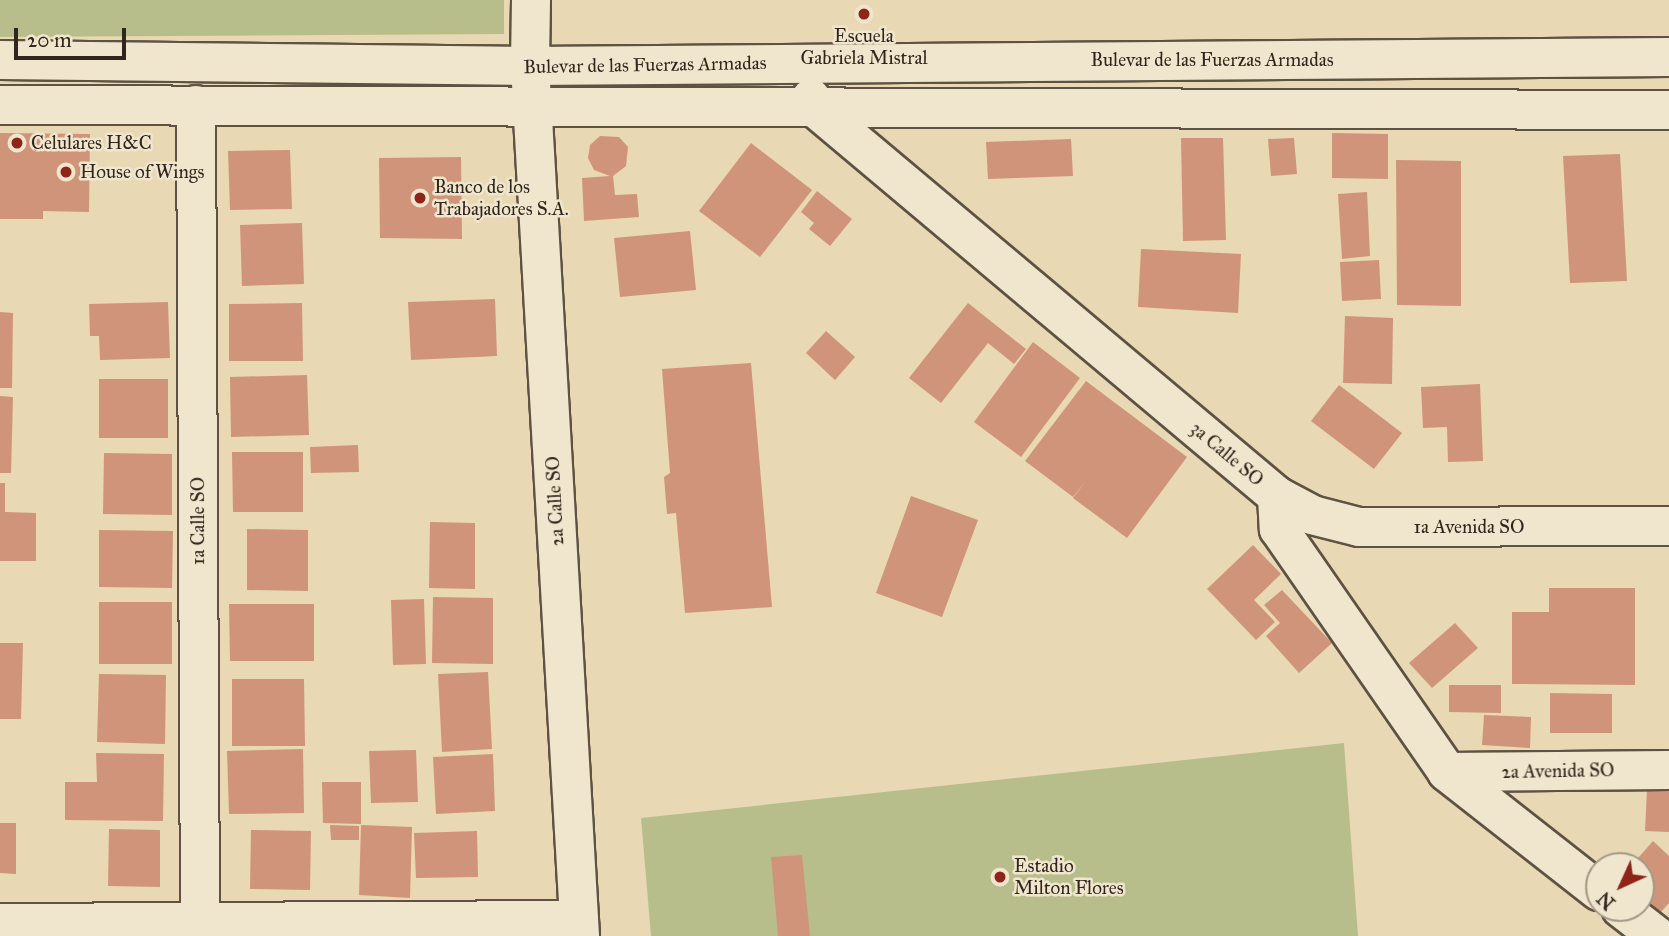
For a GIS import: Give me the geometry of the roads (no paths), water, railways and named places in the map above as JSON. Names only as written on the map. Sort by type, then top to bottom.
[{"type":"street","name":"2a Calle SO","points":[[531,0],[532,108],[580,928]]},
{"type":"street","name":"Bulevar de las Fuerzas Armadas","points":[[0,60],[530,66],[1669,57]]},
{"type":"street","points":[[799,63],[815,108]]},
{"type":"street","points":[[0,105],[1669,110]]},
{"type":"street","name":"1a Calle SO","points":[[196,106],[200,930]]},
{"type":"street","name":"3a Calle SO","points":[[815,108],[1277,496],[1279,529],[1447,772],[1585,880]]},
{"type":"street","name":"1a Avenida SO","points":[[1277,496],[1312,515],[1359,527],[1669,526]]},
{"type":"street","name":"2a Avenida SO","points":[[1447,772],[1669,769]]},
{"type":"street","points":[[1639,922],[1657,936]]},
{"type":"street","points":[[0,923],[200,930],[580,928]]},
{"type":"place","name":"Escuela Gabriela Mistral","points":[[864,14]]},
{"type":"place","name":"Celulares H&C","points":[[17,143]]},
{"type":"place","name":"House of Wings","points":[[66,172]]},
{"type":"place","name":"Banco de los Trabajadores S.A.","points":[[420,198]]},
{"type":"place","name":"Estadio Milton Flores","points":[[1000,877]]}]
